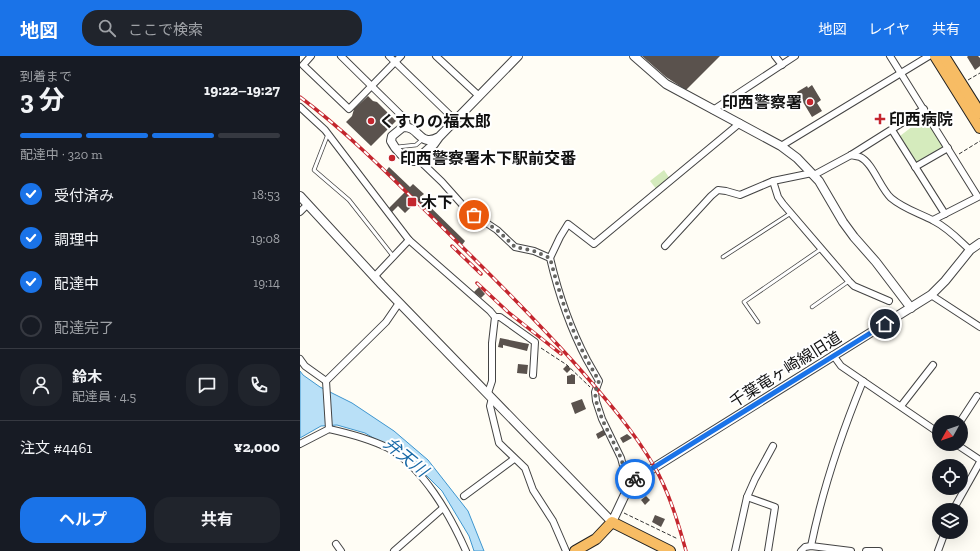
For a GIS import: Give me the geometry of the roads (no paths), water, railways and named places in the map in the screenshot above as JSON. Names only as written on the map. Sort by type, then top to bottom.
[{"type":"highway","points":[[935,56],[980,128]]},
{"type":"highway","points":[[944,56],[980,113]]},
{"type":"highway","points":[[575,551],[596,539],[612,522],[670,551]]},
{"type":"street","points":[[311,56],[303,64],[349,109],[401,56]]},
{"type":"street","points":[[341,56],[406,120],[407,127]]},
{"type":"street","points":[[389,56],[455,120]]},
{"type":"street","points":[[436,56],[479,96]]},
{"type":"street","points":[[426,151],[427,145],[423,139],[414,130],[407,127],[400,129],[391,138],[392,143],[396,148],[410,161],[416,161],[436,142],[455,120],[518,56]]},
{"type":"street","points":[[775,56],[782,65]]},
{"type":"street","points":[[713,110],[795,56]]},
{"type":"street","points":[[890,56],[978,197],[933,220]]},
{"type":"street","points":[[781,146],[929,56]]},
{"type":"street","points":[[636,57],[666,84],[781,146],[797,158],[819,181],[843,222],[876,262],[910,308]]},
{"type":"street","points":[[300,107],[328,134],[409,240],[495,317],[500,317],[535,342],[533,375]]},
{"type":"street","points":[[665,246],[718,190],[740,195],[773,181],[813,174],[850,155],[924,109]]},
{"type":"street","points":[[633,481],[625,472],[621,458],[602,419],[596,401],[595,392],[599,381],[586,359],[571,325],[550,258],[568,224],[594,244],[740,124]]},
{"type":"street","points":[[892,130],[945,214]]},
{"type":"street","points":[[423,139],[431,140],[439,137]]},
{"type":"street","points":[[915,167],[948,148]]},
{"type":"street","points":[[850,155],[860,157],[867,164],[889,197],[912,212],[933,220],[952,232],[970,250]]},
{"type":"street","points":[[418,159],[442,182],[467,210],[497,230],[515,247],[534,251],[550,258]]},
{"type":"street","points":[[773,181],[778,197],[790,213],[849,281],[854,286],[889,301]]},
{"type":"street","points":[[300,196],[374,277],[612,522]]},
{"type":"street","points":[[300,212],[308,204]]},
{"type":"street","points":[[374,277],[409,240]]},
{"type":"street","name":"千葉竜ヶ崎線旧道","points":[[612,522],[626,491],[633,481],[930,295],[945,281],[970,250],[980,243]]},
{"type":"street","points":[[930,295],[980,327]]},
{"type":"street","points":[[329,429],[326,381],[386,322],[399,303]]},
{"type":"street","points":[[495,317],[492,343],[492,381],[490,406],[499,443],[525,468],[533,490],[553,521],[566,551]]},
{"type":"street","points":[[833,356],[841,366],[902,406],[932,428]]},
{"type":"street","points":[[300,359],[305,366],[326,381]]},
{"type":"street","points":[[902,406],[933,365]]},
{"type":"street","points":[[811,546],[819,506],[830,468],[863,381]]},
{"type":"street","points":[[965,415],[977,396]]},
{"type":"street","points":[[300,444],[329,429],[350,434],[388,448],[412,465],[432,491],[456,528],[466,551]]},
{"type":"street","points":[[735,551],[747,497],[773,446]]},
{"type":"street","points":[[957,503],[980,461],[966,451]]},
{"type":"street","points":[[464,496],[514,459]]},
{"type":"street","points":[[747,497],[775,507],[768,551]]},
{"type":"street","points":[[394,551],[443,508]]},
{"type":"street","points":[[938,551],[942,539]]},
{"type":"street","points":[[336,544],[342,551]]},
{"type":"street","points":[[801,551],[805,547],[811,546],[851,551]]},
{"type":"street","points":[[866,551],[879,551]]},
{"type":"lane","points":[[328,134],[314,170],[349,200],[393,256]]},
{"type":"lane","points":[[396,148],[416,145],[423,139]]},
{"type":"lane","points":[[723,257],[790,213]]},
{"type":"lane","points":[[758,322],[744,302],[821,249]]},
{"type":"lane","points":[[812,307],[849,281]]},
{"type":"water","name":"弁天川","points":[[300,371],[303,375],[320,387],[352,403],[394,431],[428,460],[468,511],[484,551],[474,551],[469,536],[442,491],[412,461],[365,433],[337,425],[321,426],[300,438]]},
{"type":"railway","points":[[300,97],[374,160],[409,194],[529,314],[599,391],[628,427],[654,466],[669,497],[686,551]]},
{"type":"railway","points":[[452,246],[481,274]]},
{"type":"railway","points":[[477,283],[508,312],[561,354]]},
{"type":"place","name":"印西警察署","points":[[810,102]]},
{"type":"place","name":"印西病院","points":[[880,119]]},
{"type":"place","name":"くすりの福太郎","points":[[371,121]]},
{"type":"place","name":"印西警察署木下駅前交番","points":[[392,158]]},
{"type":"place","name":"木下","points":[[412,202]]}]
